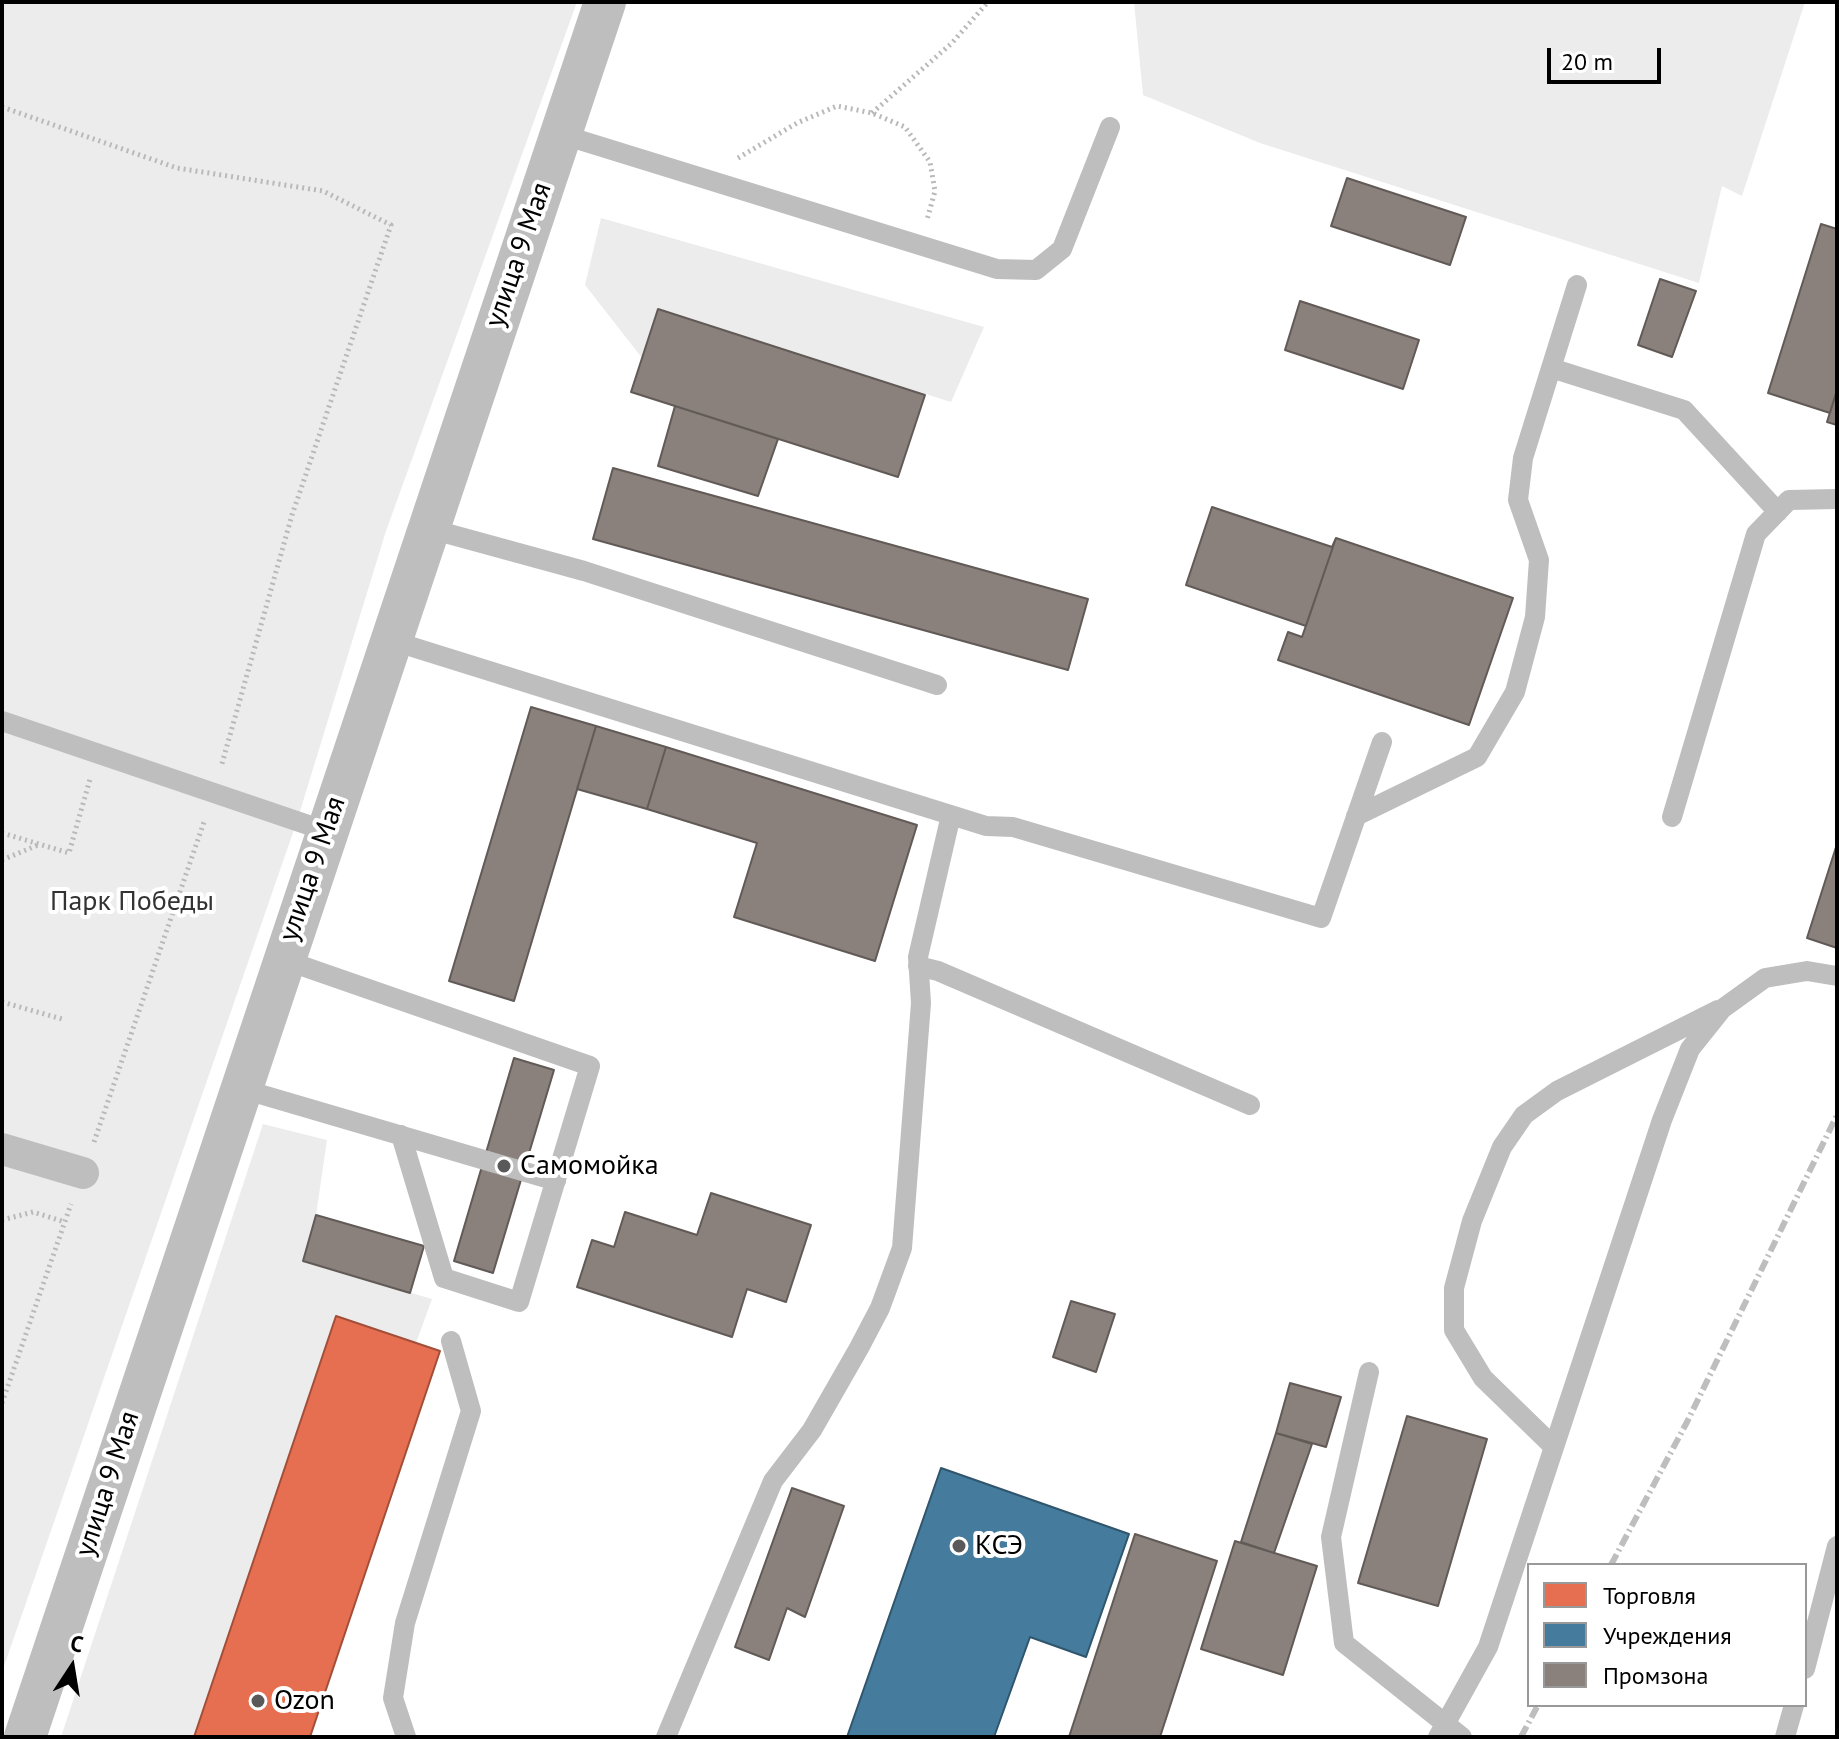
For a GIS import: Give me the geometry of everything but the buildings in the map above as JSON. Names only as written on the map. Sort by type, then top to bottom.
[{"type":"street","name":"улица 9 Мая","points":[[25,1737],[282,959],[605,2]]},
{"type":"street","points":[[2,1149],[83,1173]]},
{"type":"lane","points":[[560,134],[997,269],[1036,270],[1062,249],[1110,127]]},
{"type":"lane","points":[[1356,816],[1477,757],[1515,692],[1535,617],[1539,560],[1518,500],[1523,458],[1577,285]]},
{"type":"lane","points":[[1551,368],[1684,410],[1778,512]]},
{"type":"lane","points":[[1672,817],[1756,534],[1789,500],[1837,499]]},
{"type":"lane","points":[[427,528],[584,571],[937,685]]},
{"type":"lane","points":[[390,640],[986,826],[1013,827],[1321,918],[1382,742]]},
{"type":"lane","points":[[2,721],[326,831]]},
{"type":"lane","points":[[666,1737],[773,1481],[812,1430],[859,1348],[880,1308],[902,1248],[921,1003],[918,966],[951,815]]},
{"type":"lane","points":[[282,959],[590,1066],[519,1302],[444,1278],[401,1135]]},
{"type":"lane","points":[[918,966],[938,971],[1250,1105]]},
{"type":"lane","points":[[1554,1447],[1483,1378],[1454,1330],[1454,1288],[1472,1221],[1502,1147],[1524,1115],[1557,1091],[1722,1009],[1765,978],[1807,971],[1837,976]]},
{"type":"lane","points":[[1369,1372],[1331,1537],[1344,1643],[1448,1733],[1488,1647],[1662,1120],[1690,1049],[1722,1009]]},
{"type":"lane","points":[[239,1088],[556,1181]]},
{"type":"lane","points":[[406,1737],[393,1698],[405,1623],[471,1411],[451,1341]]},
{"type":"lane","points":[[1807,1661],[1837,1546]]},
{"type":"lane","points":[[1785,1737],[1793,1707]]},
{"type":"path","points":[[872,113],[952,43],[988,2]]},
{"type":"path","points":[[702,178],[797,123],[837,106],[872,113],[905,127],[930,162],[935,191],[919,245]]},
{"type":"path","points":[[2,107],[177,168],[323,191],[391,225],[292,515],[214,793],[2,1403]]},
{"type":"path","points":[[2,833],[69,853],[97,754]]},
{"type":"path","points":[[2,860],[39,845]]},
{"type":"path","points":[[2,1002],[62,1019]]},
{"type":"path","points":[[2,1220],[33,1212],[65,1222]]},
{"type":"green space","name":"Парк Победы","points":[[2,2],[577,2],[386,531],[297,821],[2,1672]]},
{"type":"green space","points":[[1134,2],[1805,2],[1742,196],[1722,186],[1699,283],[1260,143],[1143,95]]},
{"type":"green space","points":[[601,218],[984,327],[951,402],[658,309],[642,358],[585,285]]},
{"type":"green space","points":[[263,1124],[327,1140],[316,1215],[303,1261],[432,1299],[416,1343],[335,1317],[194,1737],[61,1737]]},
{"type":"railway","points":[[1612,1563],[1687,1422],[1837,1115]]},
{"type":"railway","points":[[1521,1737],[1537,1707]]},
{"type":"place","name":"Самомойка","points":[[504,1166]]},
{"type":"place","name":"КСЭ","points":[[959,1546]]},
{"type":"place","name":"Ozon","points":[[258,1701]]}]
